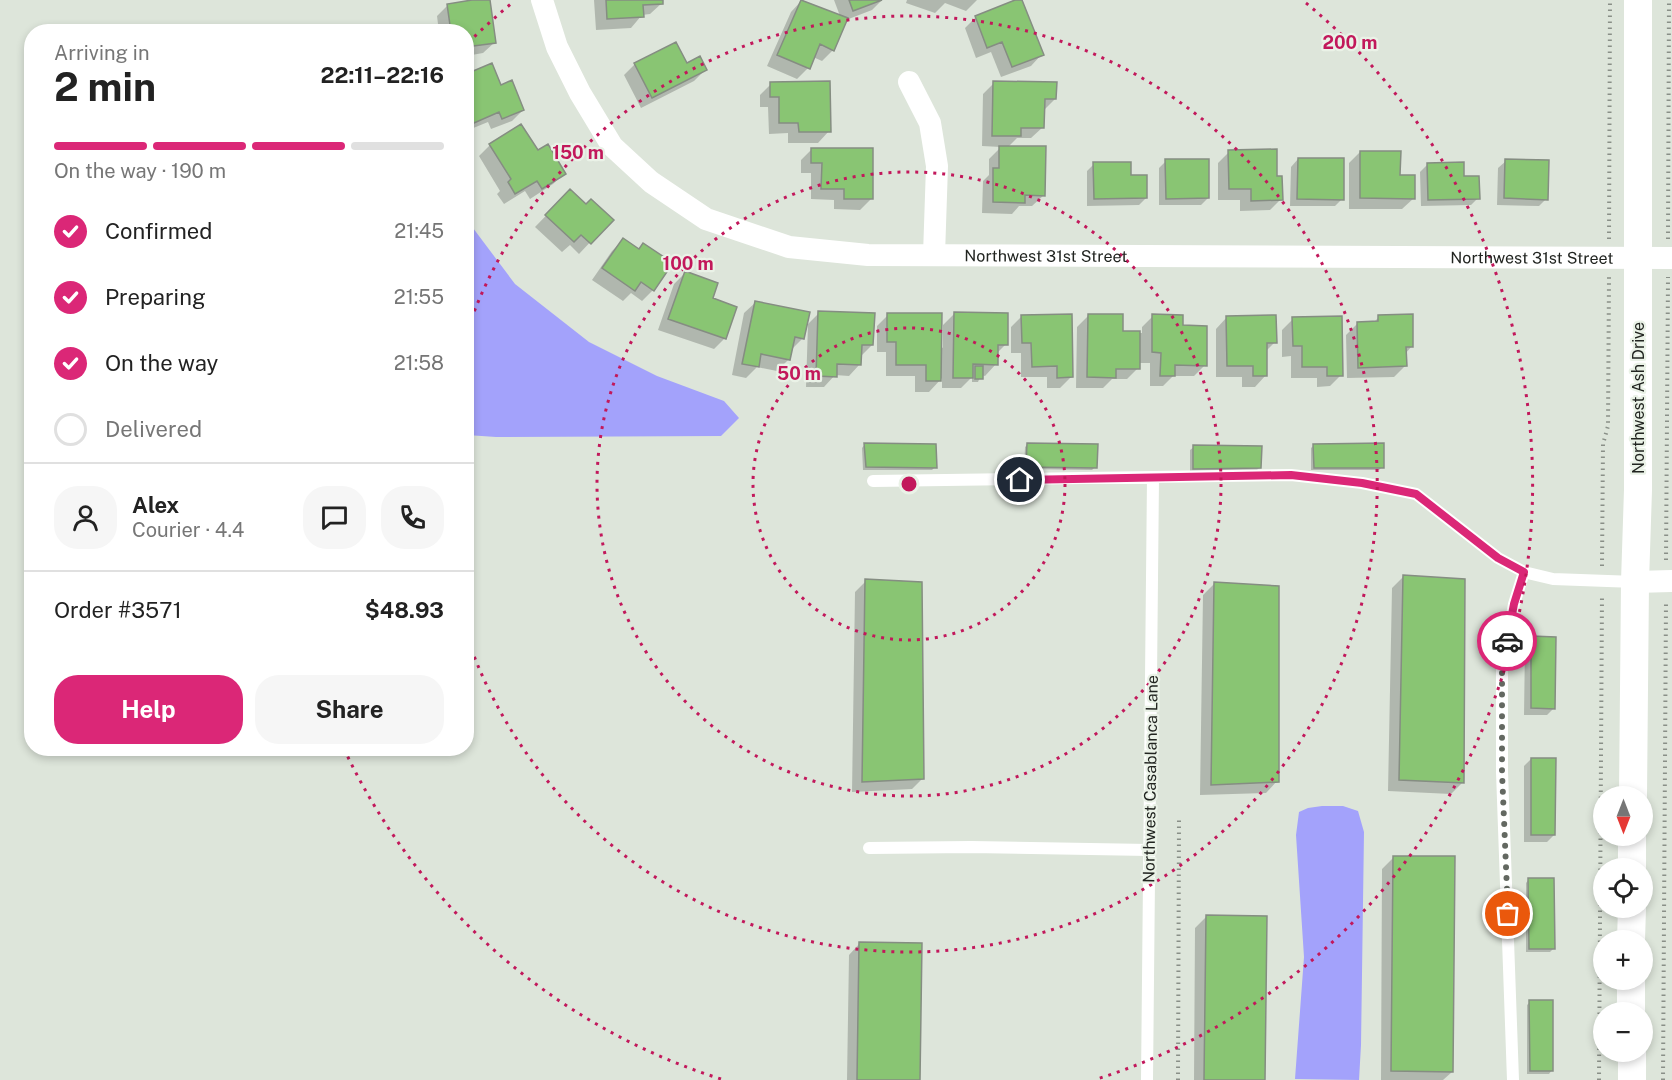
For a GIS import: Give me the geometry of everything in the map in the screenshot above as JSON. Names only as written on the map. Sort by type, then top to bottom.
[{"type":"street","name":"Northwest 31st Street","points":[[542,0],[556,47],[612,146],[651,182],[706,219],[789,247],[868,255],[1670,258]]},
{"type":"street","name":"Northwest Ash Drive","points":[[1633,786],[1638,490],[1638,0]]},
{"type":"street","points":[[909,82],[930,123],[937,166],[934,255]]},
{"type":"street","points":[[1635,582],[1669,581]]},
{"type":"street","points":[[1632,1062],[1632,1080]]},
{"type":"lane","points":[[873,481],[1291,475],[1362,483],[1416,494],[1498,558],[1524,572],[1553,579],[1635,582]]},
{"type":"lane","name":"Northwest Casablanca Lane","points":[[1147,1080],[1153,478]]},
{"type":"lane","points":[[1513,1080],[1502,772],[1502,668],[1514,604],[1524,572]]},
{"type":"lane","points":[[870,848],[1149,850]]},
{"type":"path","points":[[1599,1080],[1602,460],[1608,426],[1609,396],[1610,0]]},
{"type":"path","points":[[1663,1080],[1665,615],[1669,581],[1669,0]]},
{"type":"path","points":[[1178,1080],[1179,819]]},
{"type":"shaded area","points":[[474,229],[515,284],[589,342],[657,376],[724,401],[739,418],[721,436],[474,435]]},
{"type":"shaded area","points":[[1322,806],[1343,806],[1358,811],[1364,832],[1359,1080],[1295,1079],[1304,957],[1296,835],[1299,812]]},
{"type":"building","points":[[490,0],[496,43],[474,46],[474,24],[450,24],[447,4]]},
{"type":"building","points":[[606,0],[663,0],[663,4],[643,5],[644,17],[607,19]]},
{"type":"building","points":[[801,0],[848,18],[834,51],[820,44],[810,69],[777,55]]},
{"type":"building","points":[[849,0],[882,0],[853,11]]},
{"type":"building","points":[[1015,0],[1022,0],[1044,55],[1012,67],[1002,42],[987,48],[975,16]]},
{"type":"building","points":[[676,42],[687,63],[700,56],[707,70],[652,98],[634,63]]},
{"type":"building","points":[[492,63],[501,85],[512,80],[524,110],[502,119],[499,112],[474,123],[474,71]]},
{"type":"building","points":[[830,81],[831,132],[799,132],[798,123],[779,123],[779,97],[770,97],[770,82]]},
{"type":"building","points":[[993,81],[1057,82],[1056,99],[1045,99],[1044,128],[1021,128],[1021,136],[992,136]]},
{"type":"building","points":[[521,124],[538,150],[548,144],[566,174],[542,189],[537,181],[515,194],[508,182],[511,179],[489,144]]},
{"type":"building","points":[[999,146],[1046,146],[1045,196],[1025,195],[1025,203],[993,202],[993,168],[999,168]]},
{"type":"building","points":[[811,148],[873,148],[873,199],[844,199],[844,189],[821,189],[822,163],[811,163]]},
{"type":"building","points":[[1277,149],[1277,176],[1282,176],[1283,200],[1251,201],[1251,189],[1229,189],[1228,150]]},
{"type":"building","points":[[1360,151],[1401,151],[1400,175],[1415,175],[1415,199],[1360,198]]},
{"type":"building","points":[[1298,158],[1344,158],[1344,200],[1297,199]]},
{"type":"building","points":[[1165,159],[1209,159],[1209,198],[1166,199]]},
{"type":"building","points":[[1505,159],[1549,160],[1548,200],[1504,198]]},
{"type":"building","points":[[1093,162],[1131,162],[1131,175],[1147,175],[1147,198],[1094,199]]},
{"type":"building","points":[[1464,162],[1464,176],[1479,176],[1480,199],[1428,200],[1427,163]]},
{"type":"building","points":[[570,189],[586,204],[591,199],[614,220],[591,244],[581,235],[574,242],[545,215]]},
{"type":"building","points":[[623,238],[639,249],[643,243],[673,263],[654,291],[641,282],[635,291],[602,268]]},
{"type":"building","points":[[685,271],[718,283],[713,298],[737,307],[726,339],[668,319]]},
{"type":"building","points":[[755,301],[810,312],[804,339],[795,337],[790,360],[761,354],[759,367],[742,364]]},
{"type":"building","points":[[818,311],[875,313],[873,345],[862,345],[861,365],[837,364],[837,377],[816,376]]},
{"type":"building","points":[[954,312],[1008,313],[1008,345],[998,345],[998,365],[973,364],[973,378],[953,378]]},
{"type":"building","points":[[887,313],[942,313],[941,381],[926,381],[926,365],[896,365],[896,342],[887,342]]},
{"type":"building","points":[[1072,314],[1073,377],[1057,378],[1057,366],[1032,367],[1031,343],[1022,343],[1021,315]]},
{"type":"building","points":[[1088,314],[1123,314],[1123,331],[1140,331],[1140,369],[1116,369],[1116,378],[1087,377]]},
{"type":"building","points":[[1152,314],[1183,315],[1183,325],[1207,326],[1207,366],[1175,365],[1175,376],[1160,376],[1161,353],[1152,352]]},
{"type":"building","points":[[1413,314],[1413,347],[1406,347],[1407,366],[1358,368],[1357,322],[1378,321],[1378,315]]},
{"type":"building","points":[[1276,315],[1277,343],[1267,343],[1267,376],[1253,376],[1253,366],[1227,366],[1226,316]]},
{"type":"building","points":[[1342,316],[1343,376],[1327,376],[1327,367],[1302,367],[1302,346],[1293,346],[1292,317]]},
{"type":"building","points":[[975,366],[983,366],[983,379],[975,379]]},
{"type":"building","points":[[864,443],[936,444],[937,468],[866,467]]},
{"type":"building","points":[[1027,443],[1098,444],[1097,468],[1026,467]]},
{"type":"building","points":[[1384,443],[1384,468],[1314,468],[1313,444]]},
{"type":"building","points":[[1193,445],[1262,446],[1261,468],[1193,469]]},
{"type":"building","points":[[1403,575],[1465,579],[1464,783],[1399,780]]},
{"type":"building","points":[[865,579],[922,582],[924,779],[862,782]]},
{"type":"building","points":[[1214,582],[1279,586],[1279,782],[1211,785]]},
{"type":"building","points":[[1531,636],[1556,637],[1555,709],[1531,708]]},
{"type":"building","points":[[1531,758],[1556,758],[1555,835],[1531,835]]},
{"type":"building","points":[[1393,856],[1455,856],[1453,1072],[1391,1071]]},
{"type":"building","points":[[1528,878],[1554,878],[1555,949],[1529,949]]},
{"type":"building","points":[[1206,915],[1267,916],[1265,1080],[1204,1080]]},
{"type":"building","points":[[859,942],[922,943],[920,1080],[857,1080]]},
{"type":"building","points":[[1529,1000],[1553,1000],[1553,1071],[1530,1071]]},
{"type":"way so far","points":[[1507,641],[1502,668],[1502,772],[1508,914]]},
{"type":"route","points":[[1020,480],[1291,475],[1362,483],[1416,494],[1498,558],[1524,572],[1514,604],[1507,641]]}]
